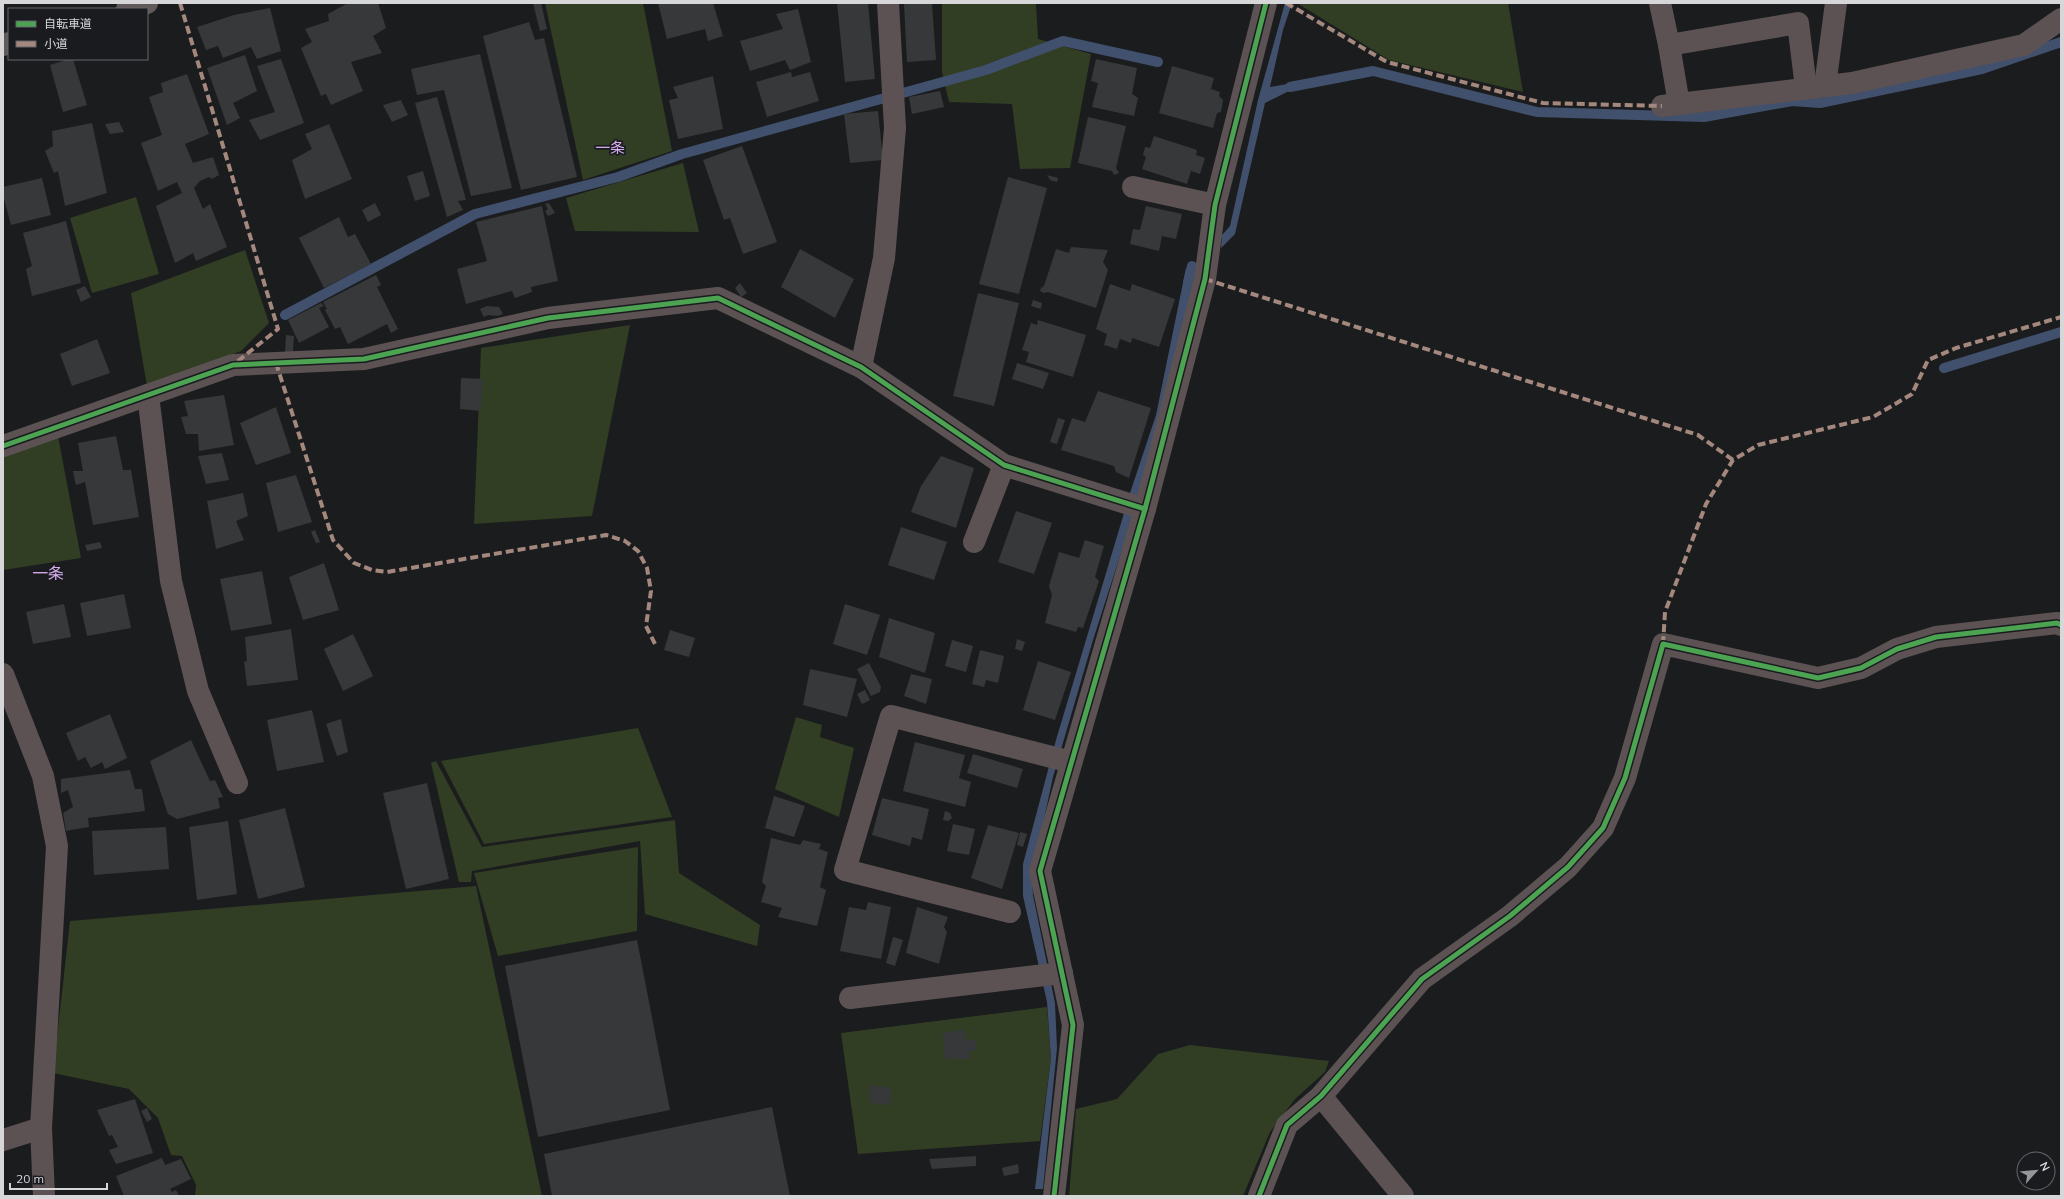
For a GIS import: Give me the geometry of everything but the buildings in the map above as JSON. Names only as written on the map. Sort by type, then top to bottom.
[{"type":"highway","points":[[130,8],[147,3]]},
{"type":"street","points":[[861,367],[884,258],[895,128],[888,3]]},
{"type":"street","points":[[1054,1196],[1073,1025],[1040,871],[1145,509],[1205,279],[1215,205],[1266,3]]},
{"type":"street","points":[[1660,3],[1669,45],[1670,105],[1852,83],[2024,45],[2061,19]]},
{"type":"street","points":[[1816,87],[1836,3]]},
{"type":"street","points":[[1669,45],[1798,23],[1816,87]]},
{"type":"street","points":[[1133,186],[1215,205]]},
{"type":"street","points":[[3,446],[233,365],[364,359],[548,318],[718,298],[861,367],[1004,465],[1145,509]]},
{"type":"street","points":[[148,395],[172,581],[198,691],[236,783]]},
{"type":"street","points":[[974,542],[1004,465]]},
{"type":"street","points":[[1259,1196],[1287,1125],[1321,1096],[1422,979],[1510,916],[1568,867],[1603,828],[1625,778],[1663,644],[1818,678],[1860,668],[1897,649],[1936,637],[2057,623],[2061,625]]},
{"type":"street","points":[[3,674],[44,776],[58,846],[41,1128],[44,1196]]},
{"type":"street","points":[[1010,912],[845,870],[891,716],[1071,762]]},
{"type":"street","points":[[850,998],[1062,973]]},
{"type":"street","points":[[1321,1096],[1404,1196]]},
{"type":"street","points":[[3,1140],[41,1128]]},
{"type":"green space","points":[[545,3],[643,3],[672,151],[583,180]]},
{"type":"green space","points":[[942,3],[1036,3],[1038,39],[1091,54],[1070,168],[1020,169],[1012,104],[949,102],[942,72]]},
{"type":"green space","points":[[1297,3],[1508,3],[1523,92],[1389,60]]},
{"type":"green space","points":[[683,163],[699,232],[575,231],[566,198]]},
{"type":"green space","points":[[136,197],[159,274],[92,293],[70,218]]},
{"type":"green space","points":[[245,250],[269,323],[241,351],[147,386],[131,293]]},
{"type":"green space","points":[[630,325],[592,516],[474,524],[481,348]]},
{"type":"green space","points":[[58,436],[81,558],[3,570],[3,455]]},
{"type":"green space","points":[[796,717],[822,725],[820,737],[854,748],[839,817],[775,789]]},
{"type":"green space","points":[[638,728],[672,817],[484,844],[441,761]]},
{"type":"green space","points":[[436,761],[482,847],[675,820],[679,873],[760,925],[757,946],[645,914],[640,841],[472,871],[471,882],[459,882],[431,763]]},
{"type":"green space","points":[[638,847],[637,931],[498,956],[474,873]]},
{"type":"green space","points":[[476,886],[542,1196],[195,1196],[196,1185],[182,1156],[171,1155],[158,1118],[129,1089],[53,1073],[70,921]]},
{"type":"green space","points":[[1047,1007],[1051,1058],[1040,1141],[858,1154],[841,1033]]},
{"type":"green space","points":[[1190,1045],[1329,1061],[1325,1072],[1295,1099],[1270,1132],[1243,1196],[1069,1196],[1076,1109],[1117,1099],[1158,1054]]},
{"type":"water","points":[[1285,3],[1292,3],[1283,30],[1270,87],[1299,82],[1303,84],[1265,103],[1235,234],[1221,248],[1222,235],[1230,226],[1258,100]]},
{"type":"water","points":[[1186,268],[1196,271],[1141,491],[1093,640],[1053,777],[1032,875],[1033,895],[1055,1003],[1057,1048],[1043,1189],[1035,1189],[1051,1058],[1047,1002],[1023,896],[1023,864],[1056,740],[1130,493],[1156,415]]},
{"type":"waterway","points":[[285,315],[475,214],[618,177],[682,154],[986,70],[1063,41],[1158,62]]},
{"type":"waterway","points":[[1290,87],[1373,71],[1537,112],[1704,117],[1792,101],[1820,103],[1982,69],[2061,42]]},
{"type":"waterway","points":[[1188,283],[1192,266]]},
{"type":"waterway","points":[[1944,368],[2061,332]]},
{"type":"marked path","points":[[180,3],[278,329],[233,365]]},
{"type":"marked path","points":[[1286,3],[1387,62],[1543,103],[1662,106]]},
{"type":"marked path","points":[[1205,279],[1698,435],[1733,460]]},
{"type":"marked path","points":[[1663,644],[1665,612],[1706,504],[1733,460],[1758,445],[1873,417],[1912,394],[1928,360],[1956,348],[2061,317]]},
{"type":"marked path","points":[[276,363],[333,540],[354,563],[372,570],[387,572],[606,535],[625,541],[638,551],[647,568],[651,591],[646,626],[656,646]]},
{"type":"cycle path","points":[[1054,1196],[1073,1025],[1040,871],[1145,509],[1205,279],[1215,205],[1266,3]]},
{"type":"cycle path","points":[[3,446],[233,365],[364,359],[548,318],[718,298],[861,367],[1004,465],[1145,509]]},
{"type":"cycle path","points":[[1259,1196],[1287,1125],[1321,1096],[1422,979],[1510,916],[1568,867],[1603,828],[1625,778],[1663,644],[1818,678],[1861,668],[1897,649],[1936,637],[2057,623],[2061,625]]},
{"type":"district","name":"一条","points":[[610,148]]},
{"type":"district","name":"一条","points":[[48,573]]}]
